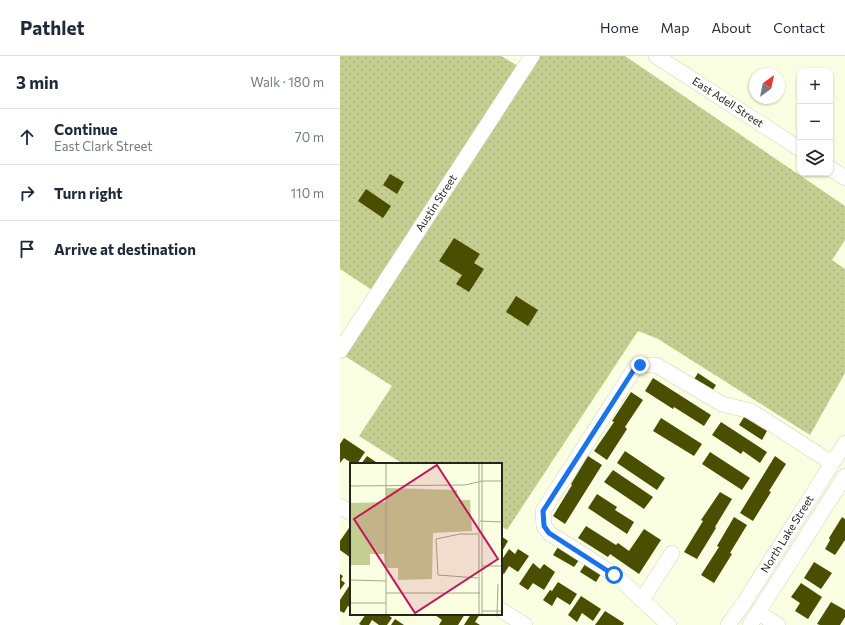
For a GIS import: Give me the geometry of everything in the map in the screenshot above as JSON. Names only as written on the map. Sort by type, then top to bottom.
[{"type":"street","name":"Austin Street","points":[[340,351],[532,56]]},
{"type":"street","name":"East Adell Street","points":[[656,56],[797,147]]},
{"type":"street","points":[[833,170],[845,178]]},
{"type":"street","points":[[669,625],[614,575],[549,533],[544,526],[543,511],[635,368],[640,365],[656,365],[722,404],[751,411],[832,463]]},
{"type":"street","name":"North Lake Street","points":[[728,625],[744,603],[845,443]]},
{"type":"street","name":"North Lake Street","points":[[750,625],[845,476]]},
{"type":"street","points":[[340,506],[350,512]]},
{"type":"street","points":[[642,600],[672,553]]},
{"type":"street","points":[[502,611],[525,625]]},
{"type":"street","points":[[759,613],[778,625]]},
{"type":"green space","points":[[340,56],[501,56],[525,70],[535,56],[625,56],[797,173],[797,176],[801,176],[845,206],[845,240],[832,260],[845,269],[845,373],[810,435],[658,339],[638,331],[507,530],[502,527],[502,463],[401,463],[359,436],[392,386],[340,353],[372,290],[340,269]]},
{"type":"building","points":[[390,174],[404,182],[397,194],[383,185]]},
{"type":"building","points":[[366,189],[391,206],[383,218],[358,201]]},
{"type":"building","points":[[454,238],[480,254],[474,263],[484,269],[469,292],[456,284],[462,275],[439,261]]},
{"type":"building","points":[[516,296],[538,310],[528,326],[506,312]]},
{"type":"building","points":[[698,373],[716,385],[711,393],[693,381]]},
{"type":"building","points":[[653,378],[711,415],[704,426],[645,391]]},
{"type":"building","points":[[631,392],[643,400],[625,427],[627,429],[607,460],[594,451],[614,422],[612,421]]},
{"type":"building","points":[[744,417],[767,431],[762,440],[739,425]]},
{"type":"building","points":[[661,418],[702,444],[694,456],[653,431]]},
{"type":"building","points":[[721,422],[767,452],[760,463],[743,451],[741,454],[712,435]]},
{"type":"building","points":[[344,438],[365,452],[358,463],[352,463],[344,458],[340,463],[340,444]]},
{"type":"building","points":[[625,451],[665,478],[657,490],[617,463]]},
{"type":"building","points":[[710,452],[750,478],[742,490],[702,464]]},
{"type":"building","points":[[367,456],[378,463],[362,463]]},
{"type":"building","points":[[588,456],[602,465],[565,524],[553,516]]},
{"type":"building","points":[[775,456],[786,464],[753,521],[740,513]]},
{"type":"building","points":[[613,470],[653,497],[644,509],[604,482]]},
{"type":"building","points":[[720,492],[732,499],[697,559],[684,552],[703,521],[701,520]]},
{"type":"building","points":[[597,494],[617,507],[615,510],[634,522],[627,534],[588,508]]},
{"type":"building","points":[[734,517],[747,525],[730,553],[732,554],[714,583],[701,575],[719,547],[717,546]]},
{"type":"building","points":[[842,517],[845,519],[845,540],[835,555],[825,549],[830,540],[829,538]]},
{"type":"building","points":[[586,526],[616,545],[618,543],[629,551],[644,529],[661,540],[639,574],[610,554],[608,557],[578,538]]},
{"type":"building","points":[[350,528],[350,557],[340,550],[340,541]]},
{"type":"building","points":[[502,537],[508,541],[502,551]]},
{"type":"building","points":[[558,547],[579,560],[574,567],[553,555]]},
{"type":"building","points":[[509,549],[515,554],[518,549],[529,556],[518,572],[509,566],[504,574],[502,573],[502,560]]},
{"type":"building","points":[[814,562],[832,573],[821,589],[804,578]]},
{"type":"building","points":[[533,563],[540,569],[544,564],[555,572],[544,590],[533,583],[528,590],[519,584]]},
{"type":"building","points":[[585,564],[601,574],[596,582],[580,572]]},
{"type":"building","points":[[340,574],[343,576],[341,580],[345,583],[340,590]]},
{"type":"building","points":[[558,582],[577,594],[570,605],[557,597],[552,606],[543,600]]},
{"type":"building","points":[[801,583],[822,597],[808,619],[795,611],[800,603],[791,597]]},
{"type":"building","points":[[350,585],[350,607],[348,606],[344,613],[340,611],[340,600]]},
{"type":"building","points":[[581,596],[601,609],[593,621],[582,613],[577,622],[568,615]]},
{"type":"building","points":[[831,602],[845,610],[845,617],[840,625],[817,624]]},
{"type":"building","points":[[605,611],[624,623],[623,625],[595,625]]},
{"type":"building","points":[[365,615],[388,615],[392,618],[387,625],[379,625],[372,620],[369,625],[359,624]]},
{"type":"building","points":[[435,615],[464,615],[458,625],[439,625],[442,620]]},
{"type":"building","points":[[470,615],[479,615],[475,622],[480,625],[464,625]]},
{"type":"building","points":[[395,619],[404,625],[391,625]]},
{"type":"route","points":[[614,575],[549,533],[544,526],[543,511],[635,368],[640,365]]}]
